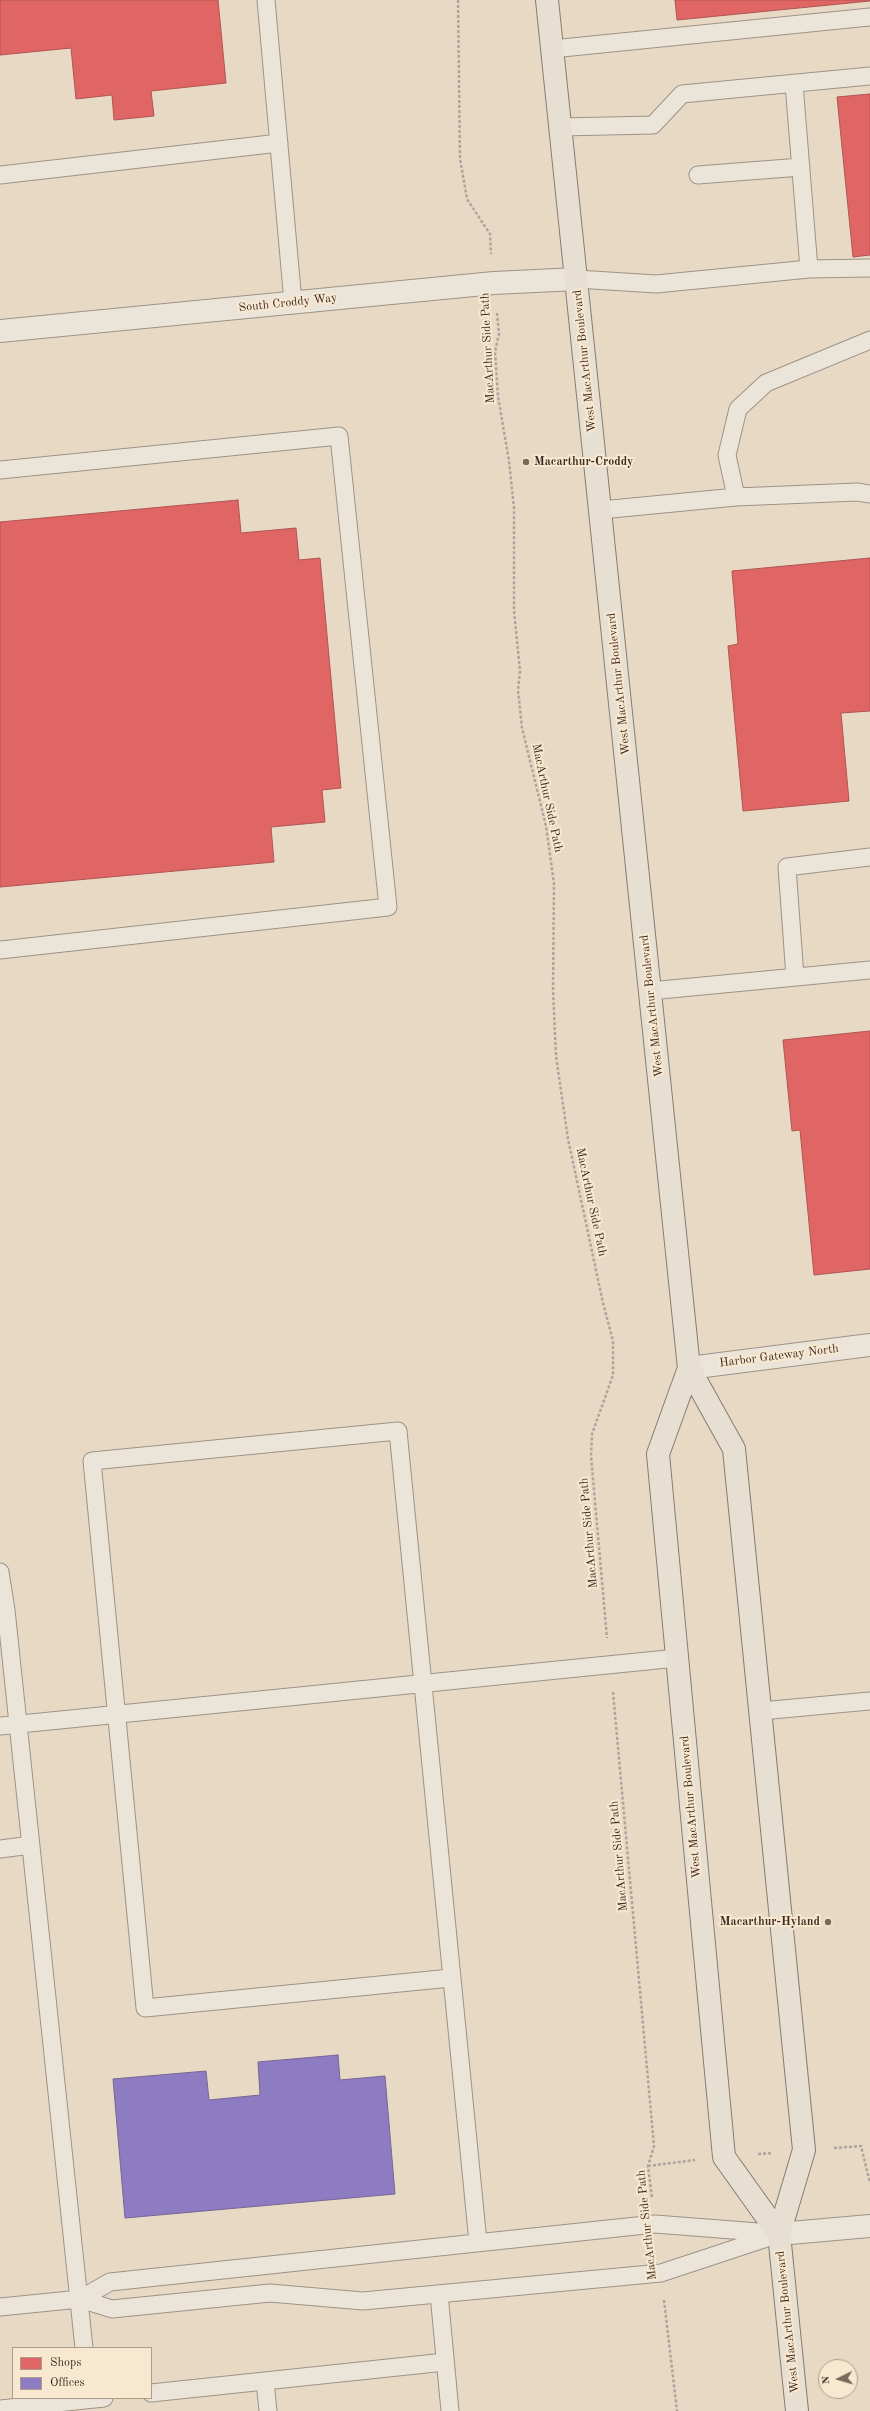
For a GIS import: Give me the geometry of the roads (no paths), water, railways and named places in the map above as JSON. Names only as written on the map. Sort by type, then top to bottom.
[{"type":"main road","name":"West MacArthur Boulevard","points":[[547,0],[689,1368],[734,1449],[804,2150],[779,2234],[797,2411]]},
{"type":"main road","name":"West MacArthur Boulevard","points":[[689,1368],[658,1454],[724,2157],[779,2234]]},
{"type":"street","name":"South Croddy Way","points":[[0,331],[494,283],[577,279]]},
{"type":"street","name":"Harbor Gateway North","points":[[689,1368],[870,1345]]},
{"type":"street","points":[[779,2234],[870,2226]]},
{"type":"lane","points":[[266,0],[293,302]]},
{"type":"lane","points":[[552,49],[870,17]]},
{"type":"lane","points":[[560,127],[653,125],[682,94],[870,76]]},
{"type":"lane","points":[[794,84],[809,269]]},
{"type":"lane","points":[[0,175],[279,143]]},
{"type":"lane","points":[[698,175],[801,167]]},
{"type":"lane","points":[[577,279],[656,284],[809,269],[870,268]]},
{"type":"lane","points":[[736,497],[727,455],[738,409],[766,383],[870,340]]},
{"type":"lane","points":[[0,470],[339,436],[388,907],[0,950]]},
{"type":"lane","points":[[601,510],[736,497],[858,492],[870,494]]},
{"type":"lane","points":[[795,977],[787,867],[870,857]]},
{"type":"lane","points":[[650,991],[870,970]]},
{"type":"lane","points":[[450,1978],[145,2008],[92,1461],[398,1432],[450,1978],[478,2242]]},
{"type":"lane","points":[[0,1572],[18,1724],[84,2347]]},
{"type":"lane","points":[[0,1726],[677,1658]]},
{"type":"lane","points":[[761,1711],[870,1701]]},
{"type":"lane","points":[[0,1849],[31,1845]]},
{"type":"lane","points":[[80,2299],[110,2282],[655,2224],[779,2234]]},
{"type":"lane","points":[[0,2307],[80,2299],[112,2309],[270,2293],[363,2300],[439,2294],[661,2273],[779,2234]]},
{"type":"lane","points":[[439,2294],[450,2411]]},
{"type":"lane","points":[[152,2393],[445,2362]]},
{"type":"lane","points":[[265,2381],[268,2411]]},
{"type":"lane","points":[[0,2409],[69,2404],[98,2399]]},
{"type":"place","name":"Macarthur-Croddy","points":[[526,462]]},
{"type":"place","name":"Macarthur-Hyland","points":[[828,1922]]}]
